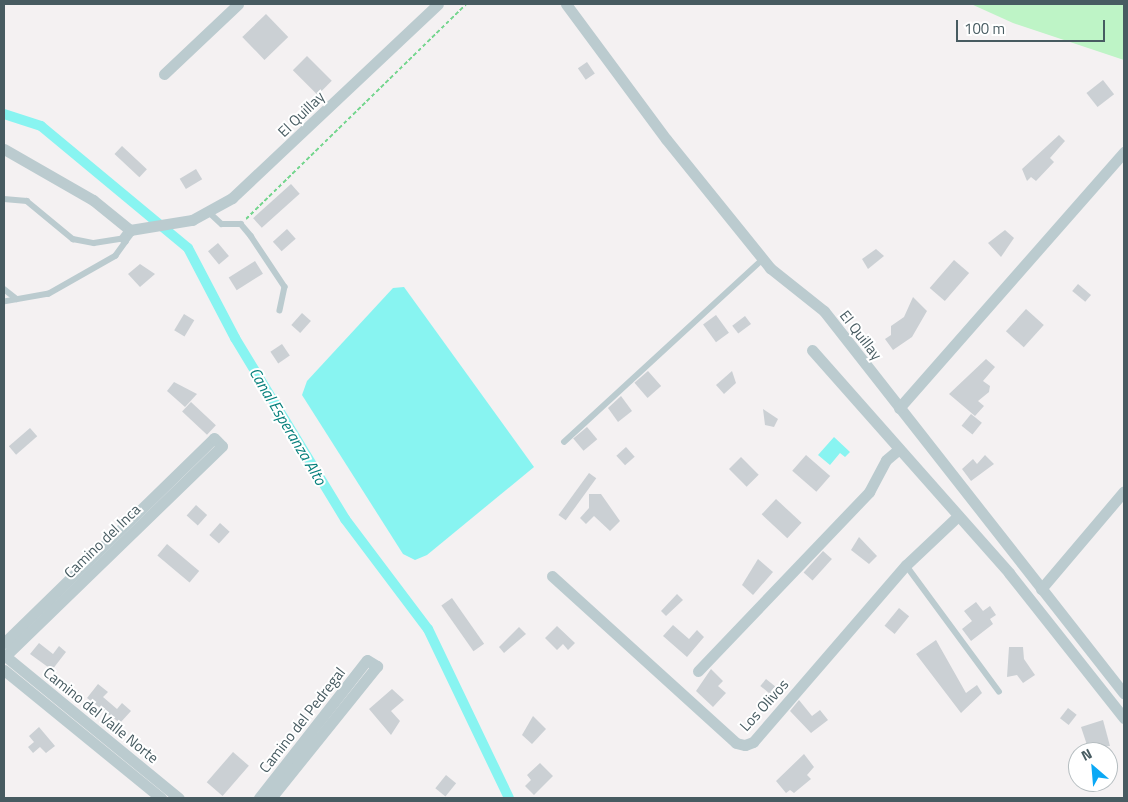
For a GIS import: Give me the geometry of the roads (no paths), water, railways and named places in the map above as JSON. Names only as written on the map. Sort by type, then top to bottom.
[{"type":"street","points":[[164,74],[238,4]]},
{"type":"street","name":"El Quillay","points":[[127,234],[210,213],[266,169],[438,4]]},
{"type":"street","name":"El Quillay","points":[[566,4],[666,140],[764,259],[824,311],[1124,693]]},
{"type":"street","points":[[4,149],[86,196],[127,234]]},
{"type":"street","points":[[899,408],[1124,152]]},
{"type":"street","points":[[812,350],[958,516],[1124,718]]},
{"type":"street","name":"Camino del Inca","points":[[4,643],[218,442],[4,656]]},
{"type":"street","points":[[698,671],[869,492],[886,460],[899,449]]},
{"type":"street","points":[[1041,589],[1124,491]]},
{"type":"street","name":"Los Olivos","points":[[552,576],[736,743],[745,745],[759,735],[906,566],[958,516]]},
{"type":"street","name":"Camino del Valle Norte","points":[[4,656],[179,798]]},
{"type":"street","name":"Camino del Pedregal","points":[[259,798],[372,663],[271,798]]},
{"type":"street","name":"Camino del Valle Norte","points":[[4,670],[161,798]]},
{"type":"lane","points":[[4,199],[27,201],[74,239],[94,243],[127,234],[126,246],[116,256],[65,285],[43,296],[4,302]]},
{"type":"lane","points":[[210,213],[222,224],[241,224],[284,287],[280,310]]},
{"type":"lane","points":[[564,442],[764,259]]},
{"type":"lane","points":[[4,289],[17,299]]},
{"type":"lane","points":[[906,566],[999,690]]},
{"type":"water","points":[[404,287],[534,467],[427,555],[415,560],[403,554],[302,395],[307,381],[393,288]]},
{"type":"water","points":[[834,437],[850,452],[845,457],[840,453],[830,465],[818,455]]},
{"type":"waterway","name":"Canal Esperanza Alto","points":[[4,114],[41,126],[188,248],[235,338],[345,519],[428,629],[509,798]]}]
